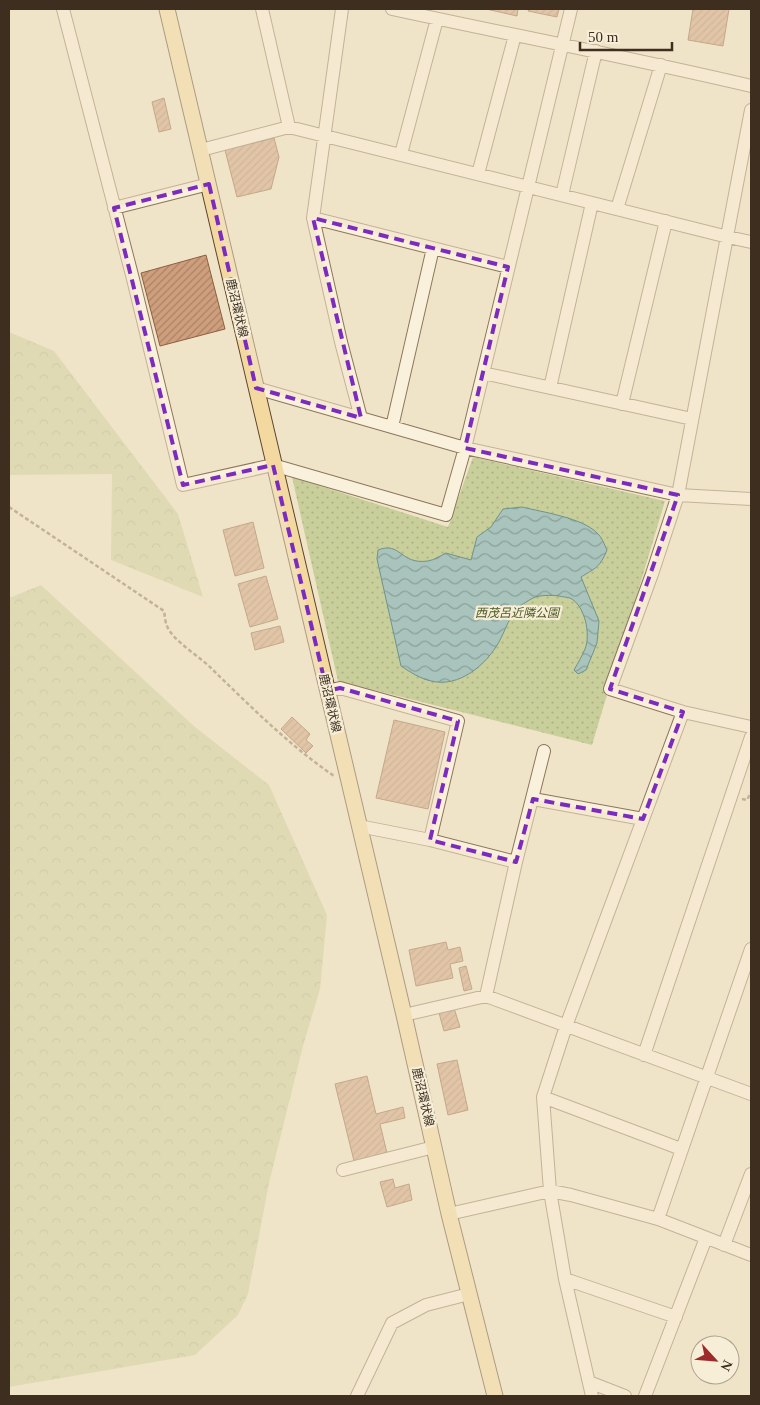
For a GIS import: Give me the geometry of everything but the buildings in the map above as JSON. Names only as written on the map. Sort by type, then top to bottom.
[{"type":"main road","name":"鹿沼環状線","points":[[167,9],[404,1015],[449,1214],[494,1396]]},
{"type":"street","points":[[63,9],[133,280],[183,485],[273,465],[446,515],[465,448],[571,9]]},
{"type":"street","points":[[262,9],[289,127]]},
{"type":"street","points":[[342,9],[313,218],[341,342],[361,418]]},
{"type":"street","points":[[392,9],[563,46],[596,51],[751,86]]},
{"type":"street","points":[[401,154],[437,19]]},
{"type":"street","points":[[478,174],[515,36]]},
{"type":"street","points":[[562,195],[596,51]]},
{"type":"street","points":[[617,209],[661,65]]},
{"type":"street","points":[[751,110],[678,496],[610,689],[683,712],[751,727]]},
{"type":"street","points":[[201,150],[289,127],[751,242]]},
{"type":"street","points":[[114,208],[209,184]]},
{"type":"street","points":[[550,388],[592,203]]},
{"type":"street","points":[[313,218],[508,267]]},
{"type":"street","points":[[622,404],[666,221]]},
{"type":"street","points":[[392,427],[433,248]]},
{"type":"street","points":[[483,373],[692,419]]},
{"type":"street","points":[[256,388],[465,448],[678,496],[751,499]]},
{"type":"street","points":[[327,691],[340,688],[458,721],[430,840]]},
{"type":"street","points":[[592,1396],[565,1279],[550,1191],[543,1097],[566,1026],[683,712]]},
{"type":"street","points":[[644,1055],[751,737]]},
{"type":"street","points":[[486,996],[516,862],[544,751]]},
{"type":"street","points":[[533,799],[644,819]]},
{"type":"street","points":[[359,826],[430,840],[516,862]]},
{"type":"street","points":[[658,1219],[751,949]]},
{"type":"street","points":[[404,1015],[486,996],[751,1094]]},
{"type":"street","points":[[543,1097],[682,1149]]},
{"type":"street","points":[[343,1170],[434,1147]]},
{"type":"street","points":[[724,1245],[751,1174]]},
{"type":"street","points":[[449,1214],[550,1191],[658,1219],[751,1255]]},
{"type":"street","points":[[645,1396],[706,1238]]},
{"type":"street","points":[[565,1279],[676,1317]]},
{"type":"street","points":[[357,1396],[392,1323],[426,1305],[469,1294]]},
{"type":"street","points":[[588,1382],[625,1396]]},
{"type":"path","points":[[9,507],[164,611],[167,627],[181,643],[210,667],[232,690],[304,755],[350,787]]},
{"type":"highlighted area","points":[[209,184],[256,388],[361,418],[313,218],[508,267],[465,448],[678,495],[610,689],[683,712],[643,819],[533,799],[516,862],[430,840],[458,721],[340,688],[327,691],[273,465],[183,485],[114,208]]},
{"type":"green space","points":[[9,332],[54,351],[178,514],[203,597],[111,560],[112,474],[9,475]]},
{"type":"green space","name":"西茂呂近隣公園","points":[[473,457],[665,501],[592,745],[338,681],[292,477],[448,527]]},
{"type":"green space","points":[[41,585],[195,727],[269,785],[327,915],[320,989],[303,1046],[269,1183],[248,1294],[238,1315],[195,1355],[9,1387],[9,598]]},
{"type":"water","points":[[522,507],[562,516],[582,523],[599,535],[607,550],[597,566],[581,577],[599,621],[597,643],[586,670],[578,674],[574,670],[587,643],[587,629],[580,607],[570,598],[552,595],[536,597],[519,607],[511,617],[499,642],[487,659],[471,673],[461,678],[452,681],[431,681],[419,677],[401,666],[377,559],[378,550],[392,548],[412,560],[419,561],[437,558],[446,553],[471,560],[477,537],[491,527],[503,509]]}]
